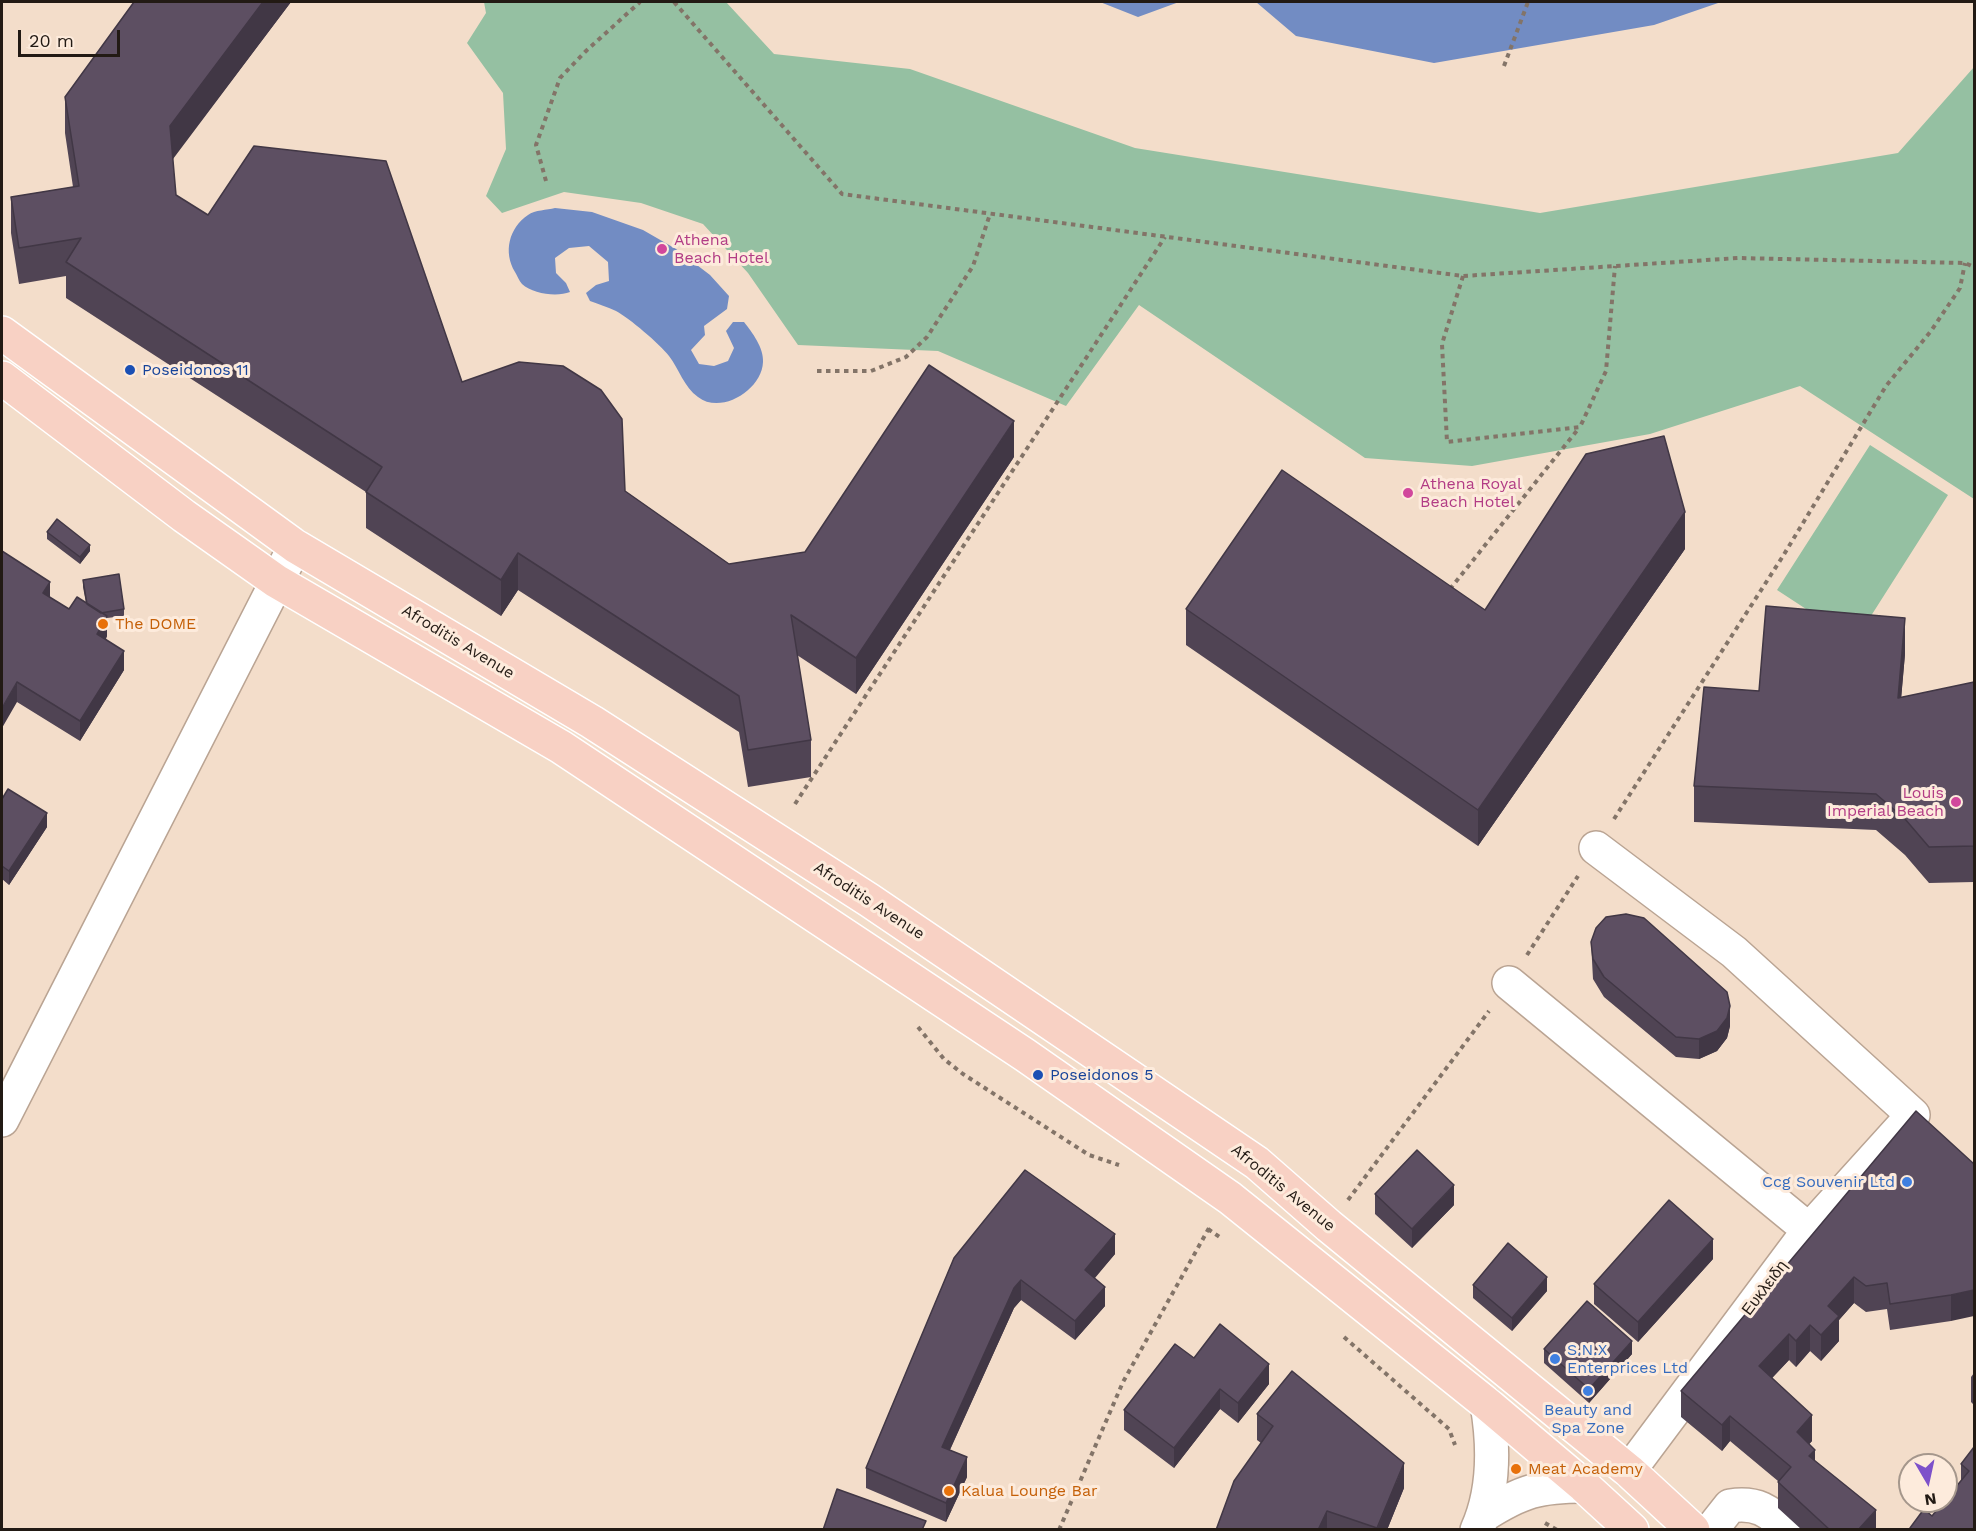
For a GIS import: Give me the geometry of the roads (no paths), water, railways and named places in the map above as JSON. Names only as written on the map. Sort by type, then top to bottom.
[{"type":"main road","name":"Afroditis Avenue","points":[[2,333],[295,546],[592,722],[869,900],[1257,1163],[1329,1226],[1629,1471],[1693,1530]]},
{"type":"main road","points":[[2,378],[184,516],[276,581],[561,747],[1025,1055],[1230,1198],[1486,1404],[1584,1486],[1632,1530]]},
{"type":"street","points":[[2,1120],[295,546]]},
{"type":"street","name":"Ευκλειδη","points":[[1596,848],[1734,952],[1913,1115],[1809,1230],[1629,1471]]},
{"type":"street","points":[[1509,983],[1809,1230]]},
{"type":"street","points":[[1486,1404],[1492,1447],[1489,1516]]},
{"type":"street","points":[[1489,1516],[1523,1493],[1540,1488],[1584,1486]]},
{"type":"street","points":[[1711,1530],[1730,1506],[1744,1504],[1760,1508],[1776,1516],[1788,1530]]},
{"type":"water","points":[[1100,2],[1179,2],[1138,17]]},
{"type":"water","points":[[1256,2],[1721,2],[1654,25],[1434,63],[1296,36]]},
{"type":"water","points":[[555,208],[592,212],[643,230],[676,249],[710,275],[729,296],[727,309],[704,326],[705,335],[691,350],[699,364],[714,366],[728,361],[734,348],[726,331],[733,322],[744,322],[762,351],[763,362],[756,382],[739,397],[718,403],[707,402],[693,393],[669,356],[652,338],[616,311],[590,301],[586,293],[596,285],[609,281],[608,262],[589,246],[569,248],[555,258],[556,273],[566,283],[570,292],[545,294],[522,284],[509,256],[512,233],[521,220],[531,213]]},
{"type":"place","name":"Athena Beach Hotel","points":[[662,249]]},
{"type":"place","name":"Poseidonos 11","points":[[130,370]]},
{"type":"place","name":"Athena Royal Beach Hotel","points":[[1408,493]]},
{"type":"place","name":"The DOME","points":[[103,624]]},
{"type":"place","name":"Louis Imperial Beach","points":[[1956,802]]},
{"type":"place","name":"Poseidonos 5","points":[[1038,1075]]},
{"type":"place","name":"Ccg Souvenir Ltd","points":[[1907,1182]]},
{"type":"place","name":"S.N.X Enterprices Ltd","points":[[1555,1359]]},
{"type":"place","name":"Beauty and Spa Zone","points":[[1588,1391]]},
{"type":"place","name":"Meat Academy","points":[[1516,1469]]},
{"type":"place","name":"Kalua Lounge Bar","points":[[949,1491]]}]
